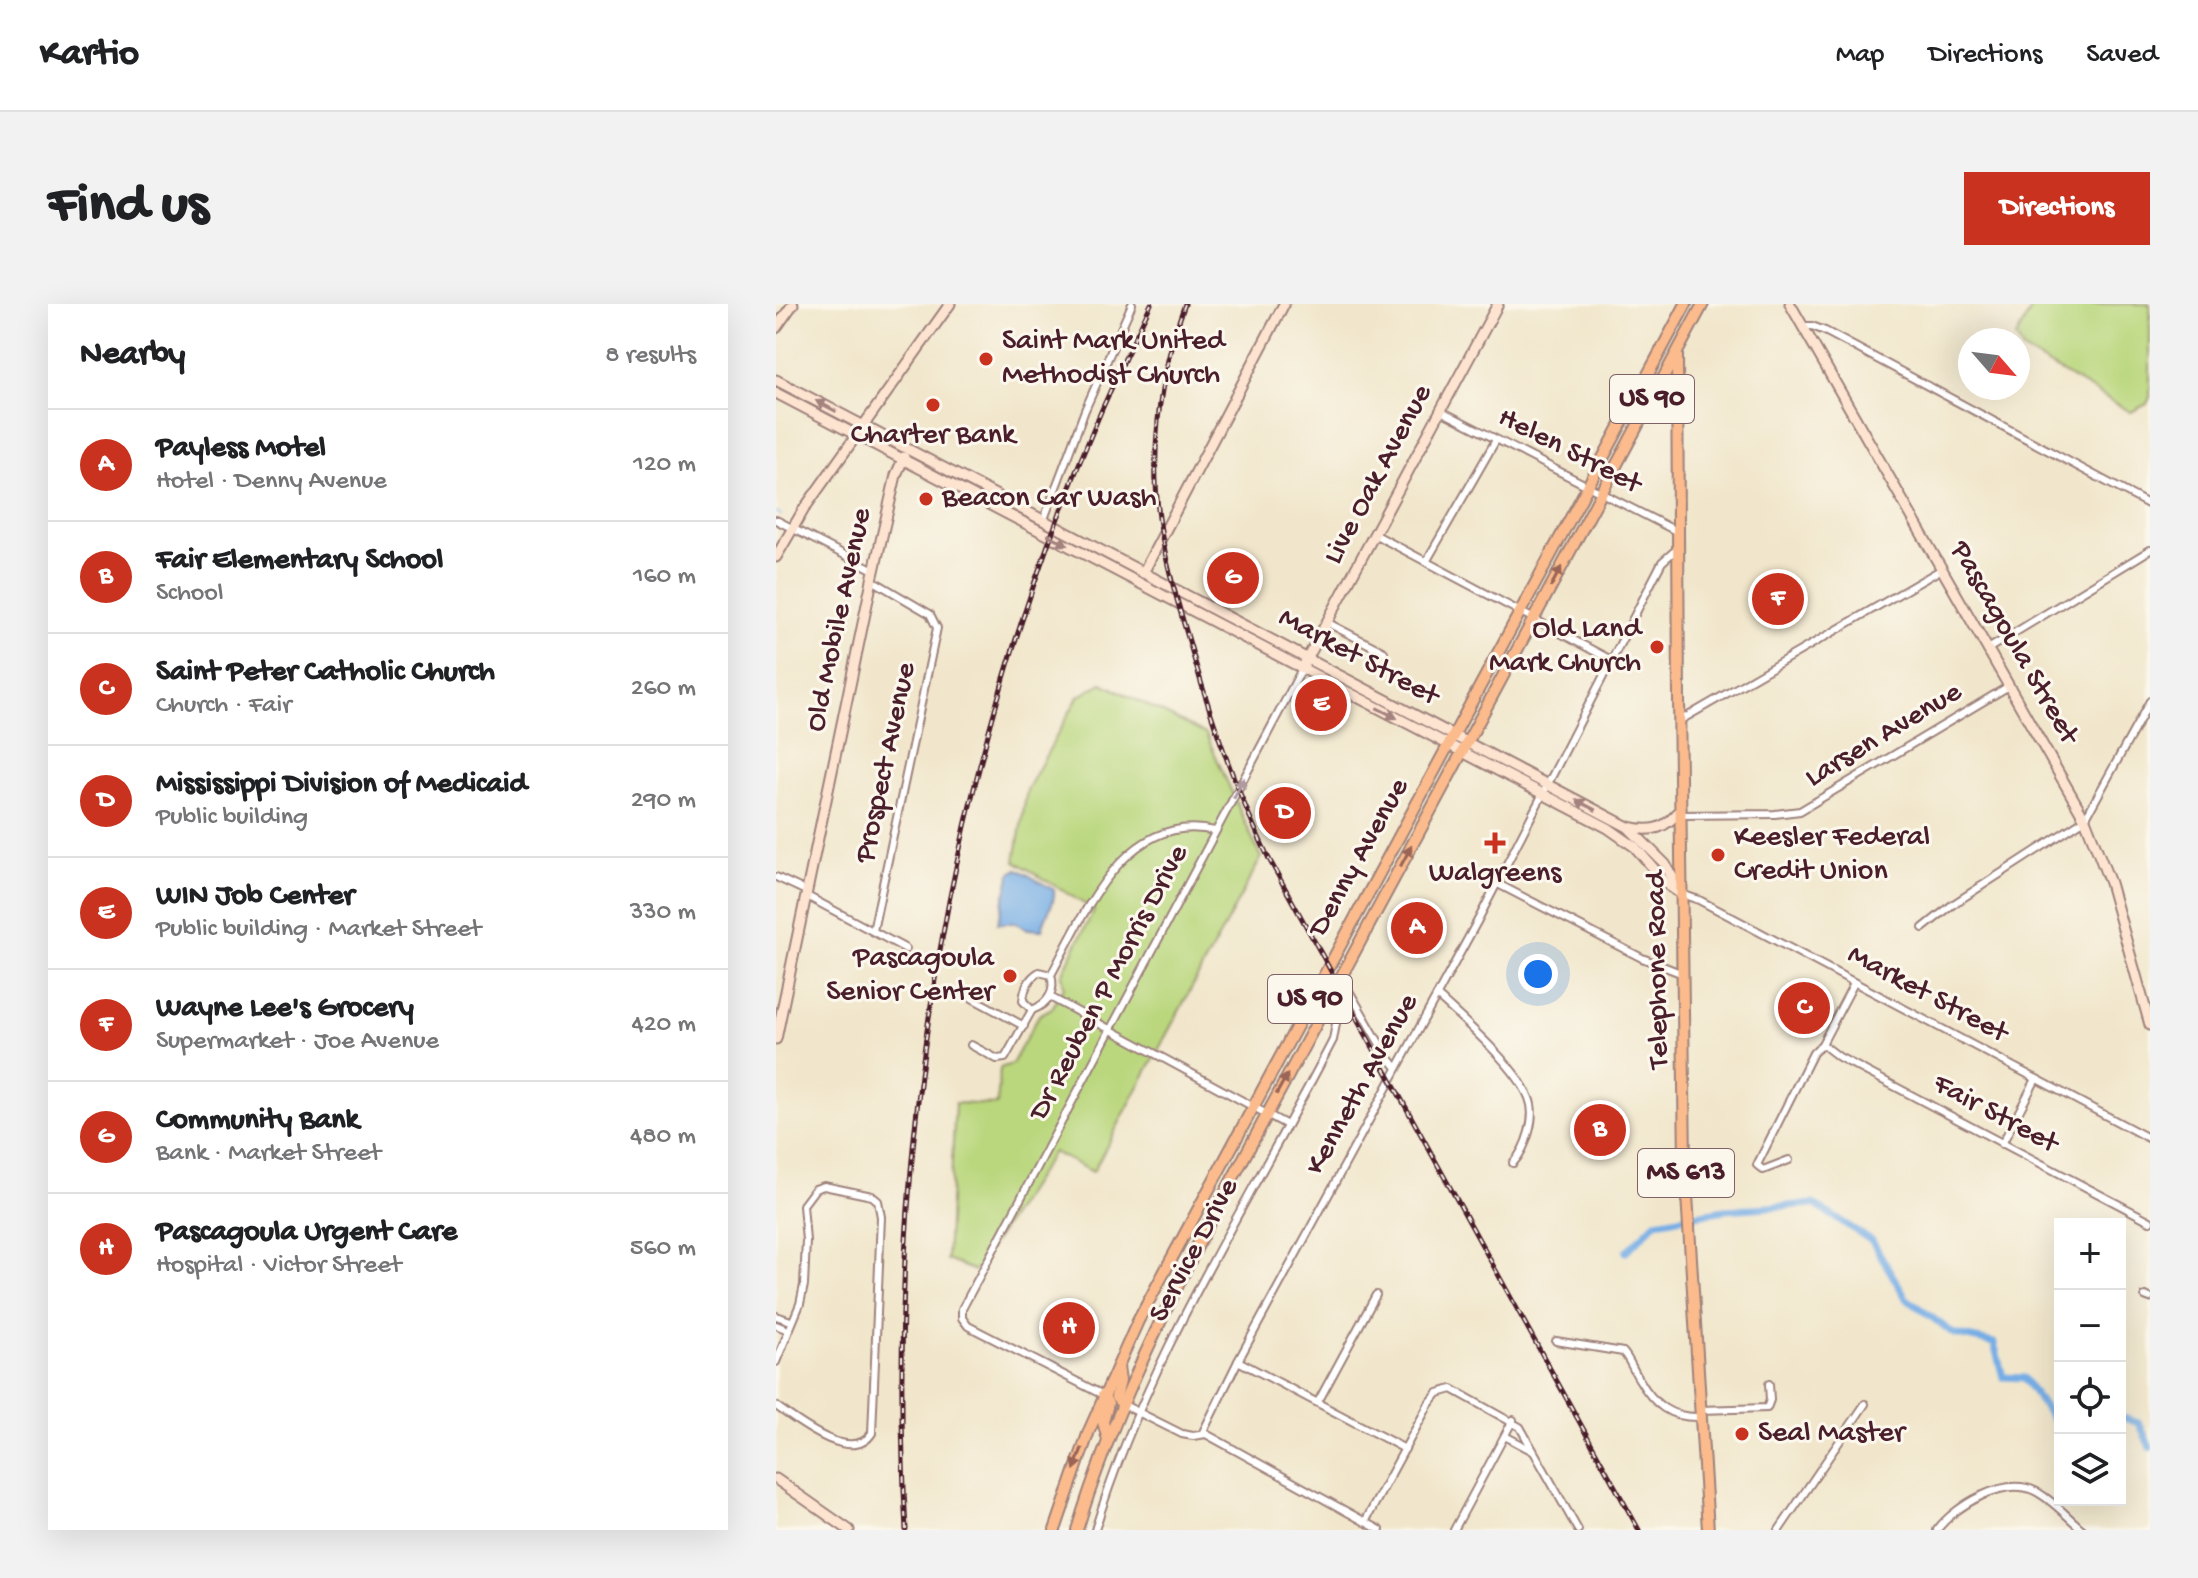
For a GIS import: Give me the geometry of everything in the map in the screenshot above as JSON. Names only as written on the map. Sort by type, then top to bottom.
[{"type":"main road","points":[[776,328],[793,304]]},
{"type":"main road","points":[[776,557],[791,529],[950,304]]},
{"type":"main road","points":[[1143,573],[1284,304]]},
{"type":"main road","name":"Live Oak Avenue","points":[[1302,669],[1498,304]]},
{"type":"main road","points":[[1678,304],[1679,317]]},
{"type":"main road","name":"Denny Avenue","points":[[1055,1530],[1075,1468],[1117,1364],[1252,1106],[1686,304]]},
{"type":"main road","name":"Denny Avenue","points":[[1077,1530],[1122,1404],[1169,1302],[1266,1113],[1703,304]]},
{"type":"main road","name":"Pascagoula Street","points":[[1790,304],[2085,819],[2110,883],[2150,1025]]},
{"type":"main road","name":"Telephone Road","points":[[1677,352],[1685,1163],[1708,1530]]},
{"type":"main road","name":"Market Street","points":[[776,380],[1307,659],[1465,748],[1628,827],[1665,864],[1681,894]]},
{"type":"main road","name":"Market Street","points":[[776,393],[1302,669],[1451,740]]},
{"type":"main road","points":[[1654,397],[1670,398],[1678,409]]},
{"type":"main road","name":"Old Mobile Avenue","points":[[776,1039],[873,575],[896,475],[902,459],[910,450]]},
{"type":"main road","name":"Market Street","points":[[1544,788],[1627,840],[1668,885],[1681,894]]},
{"type":"main road","points":[[1628,827],[1643,830],[1664,827],[1681,812]]},
{"type":"main road","points":[[1117,1364],[1120,1381],[1116,1397],[1122,1404]]},
{"type":"main road","points":[[1103,1395],[1108,1404],[1103,1422],[1108,1440]]},
{"type":"main road","points":[[776,1479],[849,1530]]},
{"type":"street","points":[[1044,519],[1094,387],[1132,304]]},
{"type":"street","points":[[1803,326],[1825,331],[2150,505]]},
{"type":"street","name":"Helen Street","points":[[1441,411],[1678,532]]},
{"type":"street","points":[[1426,562],[1496,440]]},
{"type":"street","points":[[776,520],[873,575]]},
{"type":"street","points":[[1374,534],[1611,660]]},
{"type":"street","name":"Kenneth Avenue","points":[[1202,1434],[1238,1361],[1437,996],[1662,562],[1678,548]]},
{"type":"street","points":[[1988,649],[2150,550]]},
{"type":"street","points":[[1681,720],[1942,569]]},
{"type":"street","name":"Prospect Avenue","points":[[873,575],[930,614],[936,623],[934,645],[873,931]]},
{"type":"street","points":[[1326,622],[1384,652]]},
{"type":"street","name":"Dr Reuben P Morris Drive","points":[[1103,1395],[974,1330],[962,1318],[964,1305],[1302,669]]},
{"type":"street","name":"Larsen Avenue","points":[[1681,812],[1775,814],[1800,811],[2009,686]]},
{"type":"street","points":[[1923,928],[1952,905],[2085,819],[2150,701]]},
{"type":"street","points":[[971,1045],[997,1059],[1005,1058],[1032,1010],[1046,1003],[1050,997],[1051,975],[1095,894],[1123,859],[1157,837],[1178,830],[1195,826],[1215,831]]},
{"type":"street","points":[[776,877],[906,949]]},
{"type":"street","points":[[1496,883],[1642,958],[1683,974]]},
{"type":"street","name":"Market Street","points":[[1681,894],[1699,900],[2150,1139]]},
{"type":"street","points":[[1032,1010],[1023,1001],[1029,983],[1039,972],[1051,975]]},
{"type":"street","points":[[1341,977],[1397,1068]]},
{"type":"street","points":[[1789,1160],[1763,1170],[1757,1165],[1813,1053],[1822,1044],[1854,983]]},
{"type":"street","points":[[1437,996],[1484,1041],[1528,1096],[1531,1117],[1523,1147],[1513,1163]]},
{"type":"street","points":[[1050,997],[1287,1125]]},
{"type":"street","points":[[972,998],[1024,1026]]},
{"type":"street","name":"Service Drive","points":[[1095,1530],[1139,1412],[1187,1311],[1336,1033],[1337,1018],[1328,1000]]},
{"type":"street","name":"Fair Street","points":[[1822,1044],[1839,1057],[2150,1221]]},
{"type":"street","points":[[2002,1144],[2036,1079]]},
{"type":"street","points":[[776,1362],[800,1304],[804,1285],[806,1241],[803,1205],[815,1189],[824,1186],[872,1196],[878,1201],[881,1217],[872,1433],[862,1442],[847,1444],[832,1440],[813,1432],[776,1406]]},
{"type":"street","points":[[1318,1402],[1376,1295]]},
{"type":"street","points":[[776,1316],[791,1321]]},
{"type":"street","points":[[776,1325],[788,1330]]},
{"type":"street","points":[[1556,1341],[1623,1352],[1647,1392],[1669,1412],[1682,1417],[1767,1408],[1769,1384]]},
{"type":"street","points":[[1238,1361],[1405,1449]]},
{"type":"street","points":[[1365,1522],[1433,1397],[1445,1389],[1452,1389],[1513,1420],[1520,1427],[1578,1530]]},
{"type":"street","points":[[1122,1404],[1182,1434],[1202,1434],[1380,1530]]},
{"type":"street","points":[[1779,1530],[1865,1404]]},
{"type":"street","points":[[1454,1530],[1513,1420]]},
{"type":"street","points":[[1505,1436],[1534,1452]]},
{"type":"street","points":[[1938,1530],[1960,1506],[2002,1489],[2020,1486],[2039,1493],[2083,1530]]},
{"type":"green space","points":[[2034,304],[2150,304],[2150,397],[2147,404],[2131,412],[2030,354],[2030,328],[2021,328]]},
{"type":"green space","points":[[1102,683],[1206,734],[1261,858],[1093,1172],[1053,1152],[975,1271],[947,1260],[955,1103],[997,1105],[1000,1068],[1012,1064],[1039,1015],[1052,1008],[1064,988],[1062,974],[1094,910],[1015,861],[1027,790],[1078,697]]},
{"type":"water","points":[[1018,869],[1054,890],[1042,930],[1028,929],[1016,923],[998,923],[1011,873]]},
{"type":"waterway","points":[[776,512],[781,515]]},
{"type":"waterway","points":[[1626,1252],[1656,1222],[1725,1210],[1814,1204],[1872,1241],[1906,1298],[1954,1334],[1994,1343],[2003,1377],[2024,1378],[2054,1422]]},
{"type":"waterway","points":[[2126,1419],[2139,1423],[2150,1447]]},
{"type":"railway","points":[[906,1530],[902,1372],[908,1214],[923,1057],[949,901],[985,747],[1030,596],[1086,448],[1151,304]]},
{"type":"railway","points":[[1185,304],[1168,360],[1158,419],[1158,508],[1176,596],[1226,758],[1269,859],[1639,1530]]},
{"type":"place","name":"Saint Mark United Methodist Church","points":[[986,359]]},
{"type":"place","name":"Charter Bank","points":[[933,405]]},
{"type":"place","name":"Beacon Car Wash","points":[[926,499]]},
{"type":"place","name":"Community Bank","points":[[1233,578]]},
{"type":"place","name":"Wayne Lee's Grocery","points":[[1778,599]]},
{"type":"place","name":"Old Land Mark Church","points":[[1657,647]]},
{"type":"place","name":"WIN Job Center","points":[[1321,705]]},
{"type":"place","name":"Mississippi Division of Medicaid","points":[[1285,813]]},
{"type":"place","name":"Walgreens","points":[[1495,843]]},
{"type":"place","name":"Keesler Federal Credit Union","points":[[1718,855]]},
{"type":"place","name":"Payless Motel","points":[[1417,928]]},
{"type":"place","name":"Pascagoula Senior Center","points":[[1010,976]]},
{"type":"place","name":"Saint Peter Catholic Church","points":[[1804,1008]]},
{"type":"place","name":"Fair Elementary School","points":[[1600,1130]]},
{"type":"place","name":"Pascagoula Urgent Care","points":[[1069,1328]]},
{"type":"place","name":"Seal Master","points":[[1742,1434]]}]
